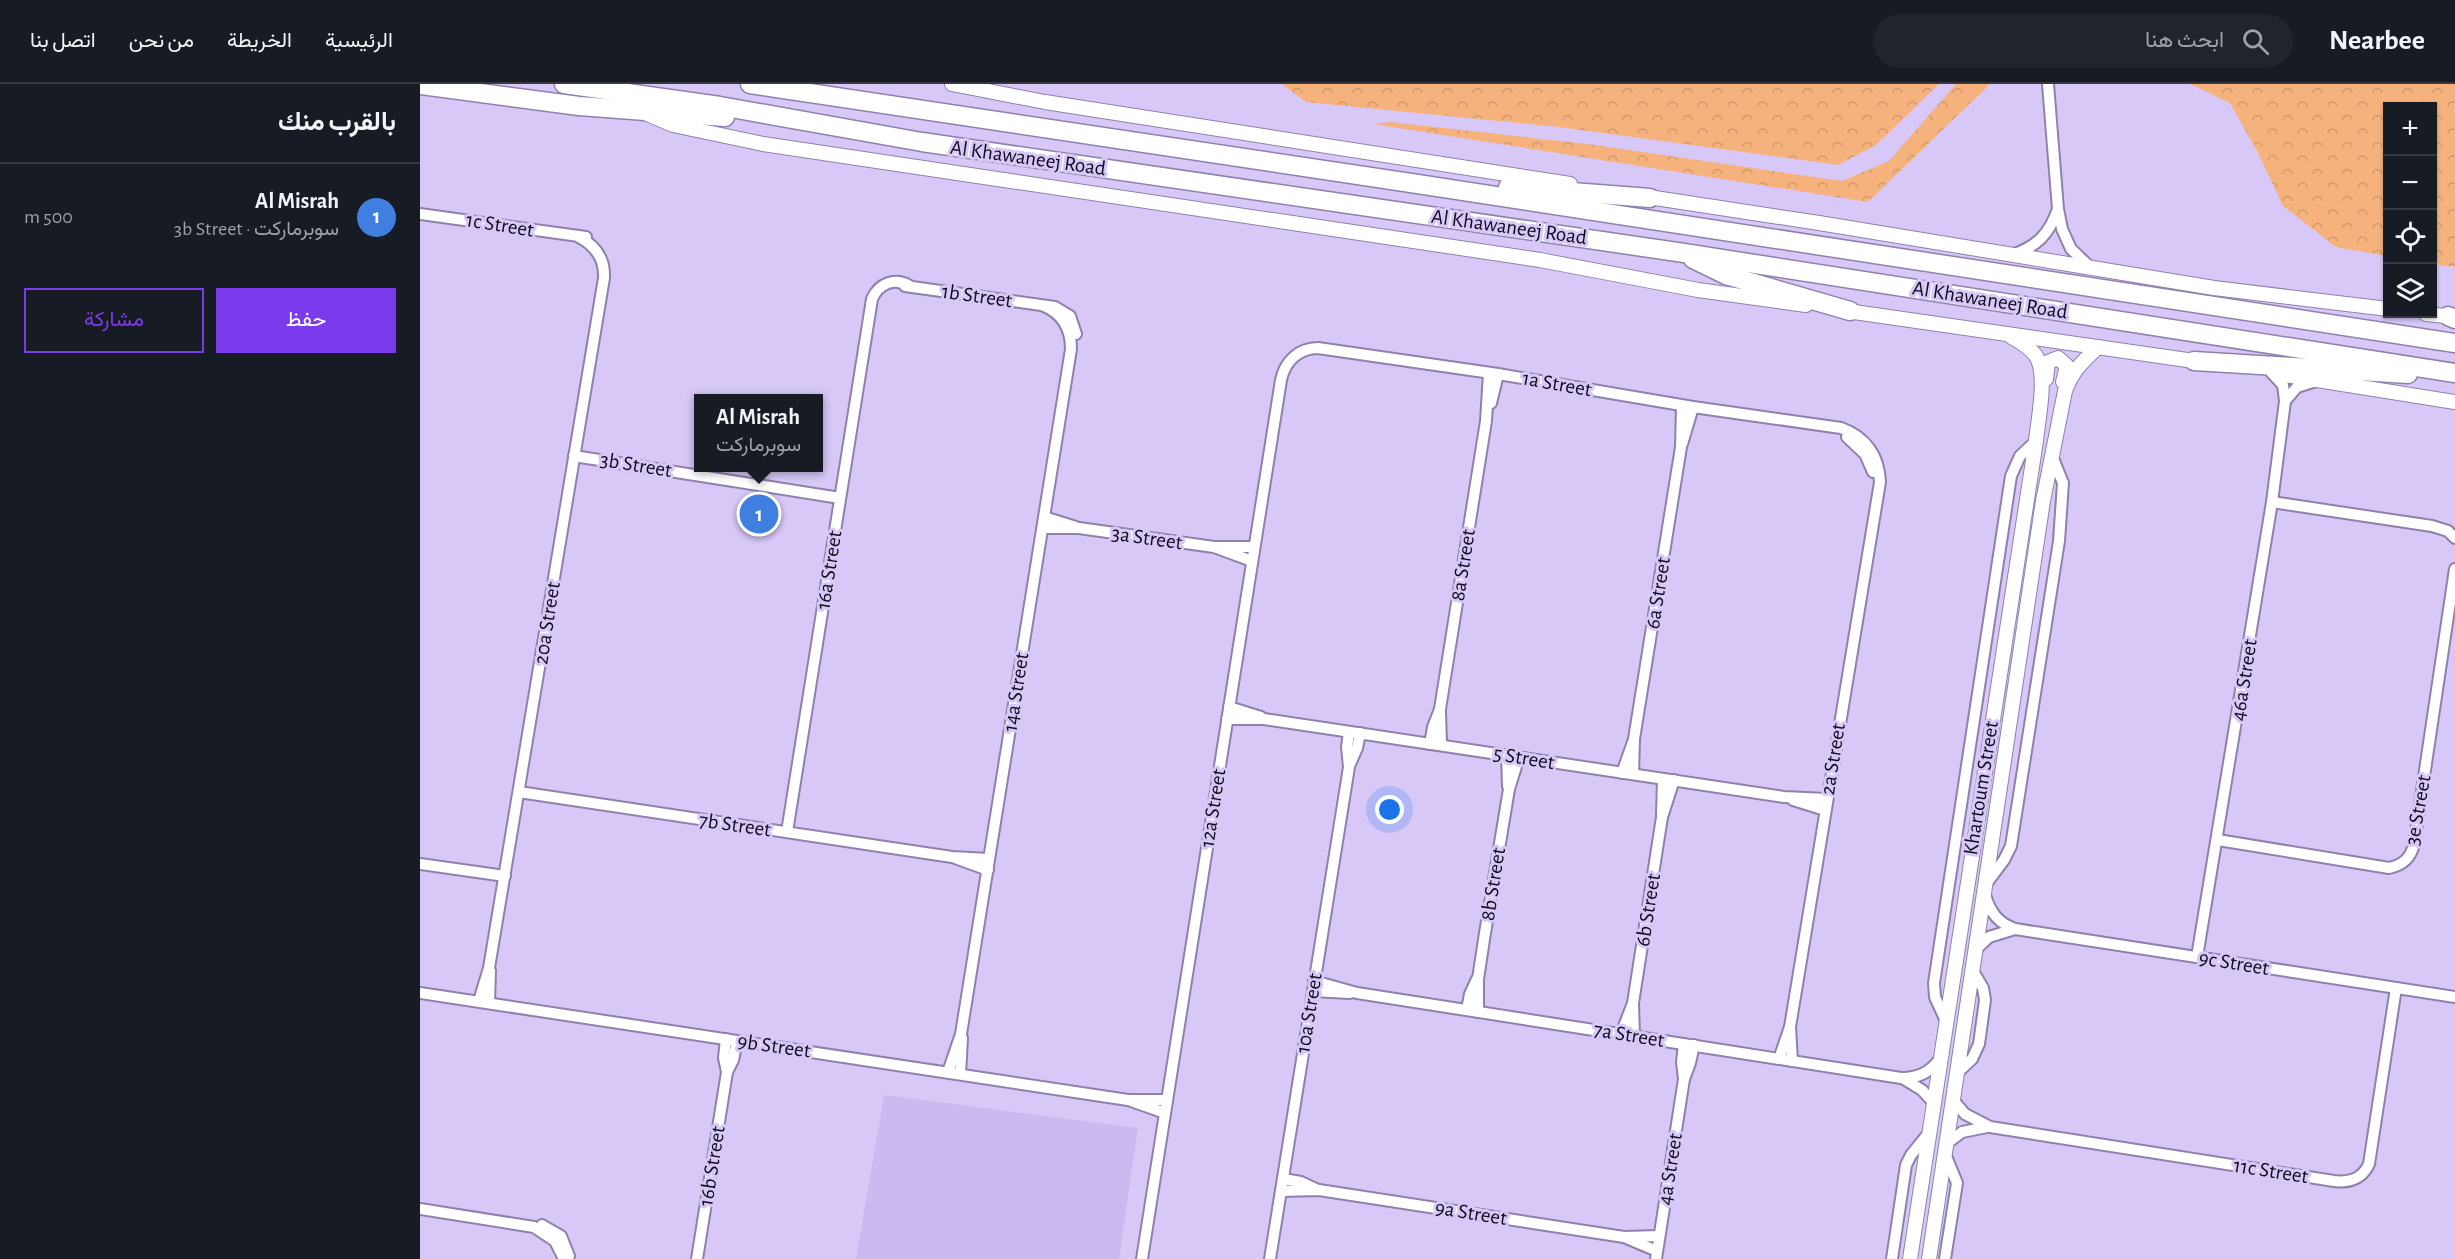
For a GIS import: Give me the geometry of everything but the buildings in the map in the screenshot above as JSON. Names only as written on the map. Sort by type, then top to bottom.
[{"type":"highway","name":"Al Khawaneej Road","points":[[564,84],[788,118],[922,142],[1684,253],[2455,373]]},
{"type":"highway","name":"Al Khawaneej Road","points":[[750,84],[2455,343]]},
{"type":"highway","points":[[838,84],[857,92],[870,101]]},
{"type":"highway","points":[[420,86],[527,101],[644,112],[788,118]]},
{"type":"highway","points":[[1411,183],[1650,198]]},
{"type":"highway","points":[[1684,253],[1726,275],[1850,311]]},
{"type":"highway","points":[[2194,361],[2398,375],[2428,369]]},
{"type":"street","points":[[952,84],[1045,102],[2225,289],[2383,308]]},
{"type":"street","points":[[2048,84],[2058,208],[2067,243],[2075,255],[2090,267]]},
{"type":"street","points":[[644,112],[673,125],[786,147],[1419,242],[1698,290],[2098,346],[2455,402]]},
{"type":"street","points":[[2012,255],[2029,248],[2044,237],[2058,208]]},
{"type":"street","name":"1c Street","points":[[420,214],[579,237],[595,241],[601,251]]},
{"type":"street","name":"20a Street","points":[[484,1002],[604,278],[601,251]]},
{"type":"street","name":"1b Street","points":[[885,287],[910,286],[1044,306],[1067,318]]},
{"type":"street","name":"16a Street","points":[[787,832],[871,308],[874,295],[885,287]]},
{"type":"street","points":[[2437,315],[2453,317]]},
{"type":"street","name":"14a Street","points":[[960,1074],[961,1034],[1071,349],[1076,334],[1067,318]]},
{"type":"street","name":"Khartoum Street","points":[[1910,1259],[2036,441],[2041,372],[2038,360],[2028,348],[2005,333]]},
{"type":"street","name":"Khartoum Street","points":[[1929,1259],[2037,541],[2061,407],[2070,377],[2098,346]]},
{"type":"street","name":"1a Street","points":[[1291,360],[1303,350],[1318,348],[1493,374],[1688,407],[1826,428],[1841,428],[1849,431],[1863,446]]},
{"type":"street","points":[[2040,402],[2045,390],[2046,366],[2050,359],[2058,358],[2066,362],[2067,366],[2060,392],[2061,407]]},
{"type":"street","name":"12a Street","points":[[1142,1259],[1281,380],[1291,360]]},
{"type":"street","name":"46a Street","points":[[2198,957],[2272,502],[2285,402],[2283,386],[2271,372]]},
{"type":"street","name":"8a Street","points":[[1435,744],[1433,727],[1440,709],[1493,374]]},
{"type":"street","points":[[2285,402],[2297,387],[2323,380]]},
{"type":"street","name":"6a Street","points":[[1634,774],[1634,739],[1681,447],[1688,429],[1688,407]]},
{"type":"street","points":[[1946,1021],[1935,998],[1934,983],[2011,476],[2020,456],[2036,441]]},
{"type":"street","name":"2a Street","points":[[1779,1059],[1790,1027],[1880,482],[1878,464],[1863,446]]},
{"type":"street","name":"3b Street","points":[[574,456],[840,498]]},
{"type":"street","points":[[1985,890],[2011,846],[2059,541],[2063,483],[2052,456]]},
{"type":"street","points":[[2272,502],[2432,526],[2448,531],[2455,538]]},
{"type":"street","name":"3a Street","points":[[1043,523],[1214,547],[1254,547]]},
{"type":"street","name":"3a Street","points":[[1214,547],[1252,561]]},
{"type":"street","name":"3e Street","points":[[2218,840],[2389,868],[2409,858],[2414,844],[2455,569]]},
{"type":"street","name":"5 Street","points":[[1228,713],[1669,779],[1826,805]]},
{"type":"street","name":"10a Street","points":[[1270,1259],[1349,767],[1357,748],[1355,732]]},
{"type":"street","name":"6a Street","points":[[1622,772],[1634,739]]},
{"type":"street","points":[[1988,741],[1994,743],[1998,748],[1997,768],[2000,787]]},
{"type":"street","name":"8b Street","points":[[1472,1011],[1513,756]]},
{"type":"street","name":"6b Street","points":[[1634,1036],[1633,1003],[1669,779]]},
{"type":"street","name":"7b Street","points":[[519,792],[952,857],[988,865]]},
{"type":"street","points":[[420,864],[505,876]]},
{"type":"street","name":"9c Street","points":[[1985,890],[1992,913],[2006,926],[2015,929],[2455,997]]},
{"type":"street","name":"9c Street","points":[[1976,949],[1989,937],[2015,929]]},
{"type":"street","name":"7a Street","points":[[1314,986],[1901,1078],[1919,1076],[1927,1072],[1939,1060]]},
{"type":"street","name":"11c Street","points":[[1953,1100],[1972,1120],[1990,1127],[2349,1181],[2362,1175],[2369,1164],[2396,988]]},
{"type":"street","name":"9b Street","points":[[420,993],[1128,1100],[1167,1100]]},
{"type":"street","name":"6b Street","points":[[1620,1034],[1633,1003]]},
{"type":"street","name":"2a Street","points":[[1790,1027],[1792,1061]]},
{"type":"street","name":"14a Street","points":[[948,1072],[961,1034]]},
{"type":"street","name":"16b Street","points":[[697,1259],[727,1072],[733,1060],[732,1040]]},
{"type":"street","name":"4a Street","points":[[1656,1255],[1684,1079],[1690,1063],[1689,1045]]},
{"type":"street","name":"7a Street","points":[[1901,1078],[1922,1090],[1933,1102]]},
{"type":"street","name":"9b Street","points":[[1128,1100],[1165,1113]]},
{"type":"street","name":"11c Street","points":[[1946,1149],[1962,1132],[1990,1127]]},
{"type":"street","points":[[1892,1259],[1906,1165],[1928,1134]]},
{"type":"street","points":[[1945,1259],[1957,1183],[1946,1149]]},
{"type":"street","name":"9a Street","points":[[1283,1179],[1302,1182],[1319,1190]]},
{"type":"street","name":"9a Street","points":[[1281,1191],[1319,1190],[1624,1237],[1659,1236]]},
{"type":"street","points":[[420,1209],[549,1227],[558,1239],[564,1259]]},
{"type":"street","points":[[1916,1259],[1920,1225],[1917,1212]]},
{"type":"street","name":"9a Street","points":[[1624,1237],[1656,1255]]},
{"type":"street","points":[[558,1239],[566,1243],[569,1259]]},
{"type":"shaded area","points":[[884,1095],[1138,1128],[1119,1259],[856,1259]]},
{"type":"green space","points":[[1282,84],[1939,84],[1876,145],[1838,165],[1559,127],[1306,102]]},
{"type":"green space","points":[[1956,84],[1990,84],[1868,202],[1373,124],[1390,122],[1588,144],[1842,181],[1889,161]]},
{"type":"green space","points":[[2190,84],[2455,84],[2455,267],[2437,265],[2437,102],[2383,102],[2383,255],[2336,247],[2283,206],[2258,153],[2230,103]]},
{"type":"place","name":"Al Misrah","points":[[759,514]]}]
